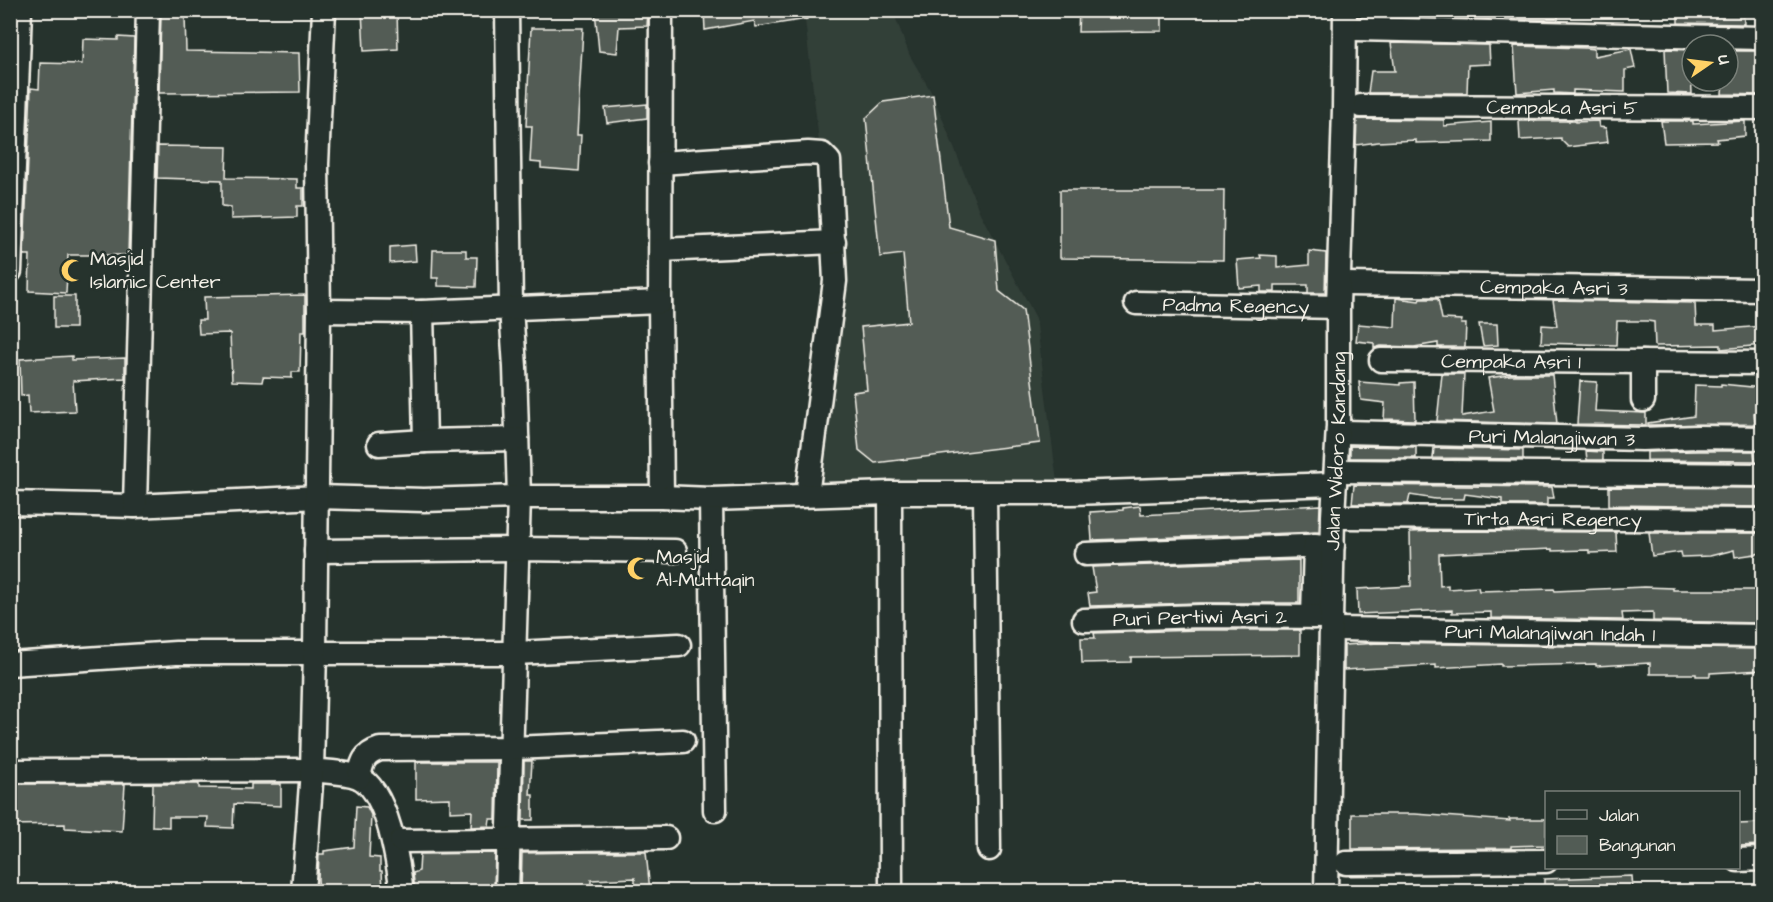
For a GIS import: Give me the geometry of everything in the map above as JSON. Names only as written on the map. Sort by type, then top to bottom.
[{"type":"street","points":[[10,271],[20,10]]},
{"type":"street","points":[[135,506],[148,10]]},
{"type":"street","points":[[303,891],[312,770],[315,652],[319,311],[317,164],[324,10]]},
{"type":"street","points":[[507,10],[511,308],[519,497],[507,891]]},
{"type":"street","points":[[661,10],[662,496]]},
{"type":"street","points":[[1351,20],[1762,38]]},
{"type":"street","name":"Jalan Widoro Kandang","points":[[1326,891],[1327,621],[1324,545],[1336,478],[1344,109],[1351,20]]},
{"type":"street","name":"Cempaka Asri 5","points":[[1361,106],[1762,108]]},
{"type":"street","points":[[660,163],[822,154],[829,160],[835,281],[807,495]]},
{"type":"street","points":[[661,250],[834,242]]},
{"type":"street","name":"Cempaka Asri 3","points":[[1346,284],[1762,290]]},
{"type":"street","points":[[319,311],[422,312],[660,302]]},
{"type":"street","name":"Padma Regency","points":[[1136,303],[1338,307]]},
{"type":"street","points":[[422,312],[425,441]]},
{"type":"street","name":"Cempaka Asri 1","points":[[1381,360],[1762,363]]},
{"type":"street","points":[[1643,362],[1643,400]]},
{"type":"street","name":"Puri Malangjiwan 3","points":[[1344,432],[1642,439],[1762,438]]},
{"type":"street","points":[[379,444],[517,439]]},
{"type":"street","points":[[10,503],[135,506],[318,497],[424,500],[662,496],[711,499],[890,493],[1072,493],[1336,478],[1762,475]]},
{"type":"street","points":[[890,493],[891,891]]},
{"type":"street","points":[[985,494],[989,849]]},
{"type":"street","points":[[711,499],[716,810]]},
{"type":"street","name":"Tirta Asri Regency","points":[[1343,517],[1762,520]]},
{"type":"street","points":[[1086,554],[1324,545]]},
{"type":"street","points":[[316,551],[519,549],[675,551]]},
{"type":"street","name":"Puri Pertiwi Asri 2","points":[[1084,620],[1200,616],[1327,621]]},
{"type":"street","name":"Puri Malangjiwan Indah 1","points":[[1327,621],[1762,636]]},
{"type":"street","points":[[10,664],[176,653],[515,653],[679,645]]},
{"type":"street","points":[[359,777],[362,762],[367,755],[380,749],[512,748],[682,741]]},
{"type":"street","points":[[10,771],[312,770],[359,777],[373,790],[384,811],[398,862],[402,891]]},
{"type":"street","points":[[401,841],[666,838]]},
{"type":"street","points":[[1740,860],[1762,860]]},
{"type":"street","points":[[1346,863],[1545,861]]},
{"type":"shaded area","points":[[804,11],[893,11],[910,56],[933,95],[980,213],[1036,318],[1057,482],[814,496],[847,287],[837,157],[821,159]]},
{"type":"building","points":[[362,10],[397,10],[398,49],[364,51]]},
{"type":"building","points":[[595,10],[648,10],[647,26],[619,27],[617,53],[599,51]]},
{"type":"building","points":[[704,10],[807,10],[807,19],[756,27],[754,21],[705,30]]},
{"type":"building","points":[[1079,10],[1162,10],[1162,31],[1078,32]]},
{"type":"building","points":[[1372,10],[1489,10],[1489,18],[1373,16]]},
{"type":"building","points":[[1511,10],[1558,10],[1558,20],[1512,19]]},
{"type":"building","points":[[1678,10],[1743,10],[1744,24],[1678,23]]},
{"type":"building","points":[[161,13],[185,16],[186,51],[299,53],[300,92],[159,93]]},
{"type":"building","points":[[531,28],[583,28],[577,135],[581,135],[579,171],[541,168],[541,163],[530,162],[532,126],[526,126]]},
{"type":"building","points":[[118,37],[134,38],[128,255],[68,255],[66,293],[29,291],[30,255],[24,255],[31,88],[39,89],[40,63],[82,64],[83,39],[118,40]]},
{"type":"building","points":[[1391,43],[1489,45],[1490,64],[1468,65],[1467,93],[1368,93],[1371,71],[1395,71]]},
{"type":"building","points":[[1514,46],[1594,49],[1594,56],[1631,49],[1635,68],[1625,70],[1625,92],[1573,90],[1573,94],[1554,93],[1554,90],[1517,93]]},
{"type":"building","points":[[1665,49],[1680,50],[1680,93],[1692,94],[1667,93]]},
{"type":"building","points":[[1740,51],[1762,51],[1762,95],[1722,94],[1740,93]]},
{"type":"building","points":[[933,95],[949,227],[995,240],[999,291],[1023,310],[1040,443],[875,463],[859,450],[853,392],[867,390],[861,327],[909,322],[903,254],[880,257],[866,118],[883,102]]},
{"type":"building","points":[[647,104],[647,118],[607,123],[605,108]]},
{"type":"building","points":[[1357,119],[1444,120],[1444,126],[1491,122],[1491,141],[1416,143],[1416,140],[1356,145]]},
{"type":"building","points":[[1519,121],[1598,121],[1599,127],[1606,128],[1608,142],[1568,147],[1561,138],[1520,140]]},
{"type":"building","points":[[1661,121],[1693,121],[1693,124],[1745,121],[1745,136],[1717,139],[1718,142],[1664,143]]},
{"type":"building","points":[[158,146],[227,147],[226,178],[297,179],[297,188],[303,188],[303,206],[297,206],[297,217],[231,219],[231,207],[222,206],[222,180],[157,178]]},
{"type":"building","points":[[1060,190],[1224,190],[1223,260],[1060,258]]},
{"type":"building","points":[[415,245],[416,261],[390,263],[390,247]]},
{"type":"building","points":[[433,250],[466,250],[466,257],[477,257],[476,287],[438,286],[438,278],[432,278]]},
{"type":"building","points":[[1309,251],[1326,253],[1325,293],[1308,293],[1308,285],[1275,285],[1275,292],[1261,292],[1261,286],[1239,288],[1237,260],[1261,258],[1260,255],[1277,256],[1277,268],[1309,265]]},
{"type":"building","points":[[305,295],[305,332],[301,332],[300,372],[292,372],[292,378],[263,377],[262,382],[232,381],[230,333],[199,334],[198,320],[205,320],[204,297]]},
{"type":"building","points":[[54,296],[75,296],[75,328],[54,328]]},
{"type":"building","points":[[1396,298],[1419,301],[1420,299],[1438,299],[1442,319],[1462,320],[1461,324],[1466,324],[1465,347],[1438,347],[1438,343],[1414,347],[1381,346],[1374,348],[1374,343],[1356,341],[1358,324],[1395,327]]},
{"type":"building","points":[[1553,300],[1695,303],[1696,325],[1715,325],[1715,330],[1762,326],[1762,345],[1721,349],[1721,345],[1655,346],[1654,322],[1647,321],[1617,321],[1616,345],[1541,343],[1542,325],[1557,326]]},
{"type":"building","points":[[1479,324],[1497,324],[1498,345],[1483,346]]},
{"type":"building","points":[[72,356],[72,360],[125,358],[125,378],[73,381],[75,411],[29,413],[28,395],[21,396],[20,359]]},
{"type":"building","points":[[1442,374],[1464,374],[1462,416],[1494,411],[1488,378],[1510,375],[1552,375],[1557,424],[1437,421]]},
{"type":"building","points":[[1580,381],[1597,382],[1595,411],[1646,413],[1646,425],[1577,424]]},
{"type":"building","points":[[1359,382],[1400,385],[1400,383],[1414,382],[1415,420],[1384,419],[1385,403],[1361,400]]},
{"type":"building","points":[[1721,384],[1762,388],[1762,412],[1754,413],[1755,424],[1648,425],[1648,423],[1694,416],[1695,385],[1721,386]]},
{"type":"building","points":[[1350,446],[1416,447],[1416,458],[1350,458]]},
{"type":"building","points":[[1434,448],[1523,450],[1523,459],[1433,458]]},
{"type":"building","points":[[1586,451],[1603,452],[1603,460],[1587,460]]},
{"type":"building","points":[[1754,451],[1755,461],[1647,460],[1647,452]]},
{"type":"building","points":[[1354,485],[1552,487],[1554,498],[1547,498],[1547,505],[1502,505],[1502,499],[1465,494],[1464,499],[1435,499],[1410,495],[1408,504],[1352,504]]},
{"type":"building","points":[[1609,487],[1762,488],[1762,507],[1609,505]]},
{"type":"building","points":[[1320,505],[1319,532],[1092,540],[1090,512],[1123,510],[1123,508],[1140,506],[1141,515]]},
{"type":"building","points":[[1410,532],[1616,532],[1617,552],[1589,553],[1589,550],[1552,551],[1552,549],[1439,554],[1440,586],[1448,585],[1448,589],[1478,587],[1479,591],[1554,589],[1555,591],[1644,587],[1673,588],[1673,590],[1762,590],[1762,623],[1653,621],[1653,612],[1622,613],[1623,620],[1491,618],[1491,612],[1452,613],[1452,610],[1358,614],[1357,589],[1411,586]]},
{"type":"building","points":[[1649,533],[1762,533],[1762,553],[1735,557],[1734,550],[1710,556],[1682,557],[1681,552],[1652,556]]},
{"type":"building","points":[[1299,560],[1299,603],[1090,606],[1088,593],[1096,592],[1092,567]]},
{"type":"building","points":[[1300,630],[1300,655],[1131,657],[1131,662],[1082,663],[1081,638],[1095,638],[1094,633]]},
{"type":"building","points":[[1379,643],[1762,649],[1762,670],[1710,673],[1710,676],[1650,674],[1650,663],[1596,666],[1596,664],[1501,666],[1501,664],[1436,668],[1436,665],[1344,670],[1344,645]]},
{"type":"building","points":[[524,761],[532,761],[530,795],[533,795],[533,820],[523,820]]},
{"type":"building","points":[[416,762],[497,762],[496,819],[490,819],[489,826],[471,827],[472,811],[450,812],[450,798],[416,799]]},
{"type":"building","points":[[13,784],[125,784],[122,831],[65,828],[65,824],[10,825],[10,805],[14,805]]},
{"type":"building","points":[[153,784],[199,784],[199,788],[251,789],[251,784],[281,784],[281,806],[234,804],[233,828],[207,827],[208,817],[169,817],[169,827],[152,826]]},
{"type":"building","points":[[356,806],[367,807],[371,815],[369,857],[380,858],[383,890],[359,891],[359,887],[319,891],[319,854],[324,854],[324,851],[354,847]]},
{"type":"building","points":[[1352,814],[1415,814],[1510,821],[1509,819],[1545,819],[1545,845],[1511,846],[1511,848],[1352,849]]},
{"type":"building","points":[[1762,823],[1762,845],[1740,846],[1740,824]]},
{"type":"building","points":[[646,852],[650,891],[635,891],[635,878],[591,880],[591,891],[521,891],[522,853]]},
{"type":"building","points":[[495,853],[494,889],[415,891],[413,873],[419,871],[420,854]]},
{"type":"building","points":[[1632,876],[1633,891],[1544,891],[1544,879]]},
{"type":"place","name":"Masjid Islamic Center","points":[[72,270]]},
{"type":"place","name":"Masjid Al-Muttaqin","points":[[638,568]]}]
